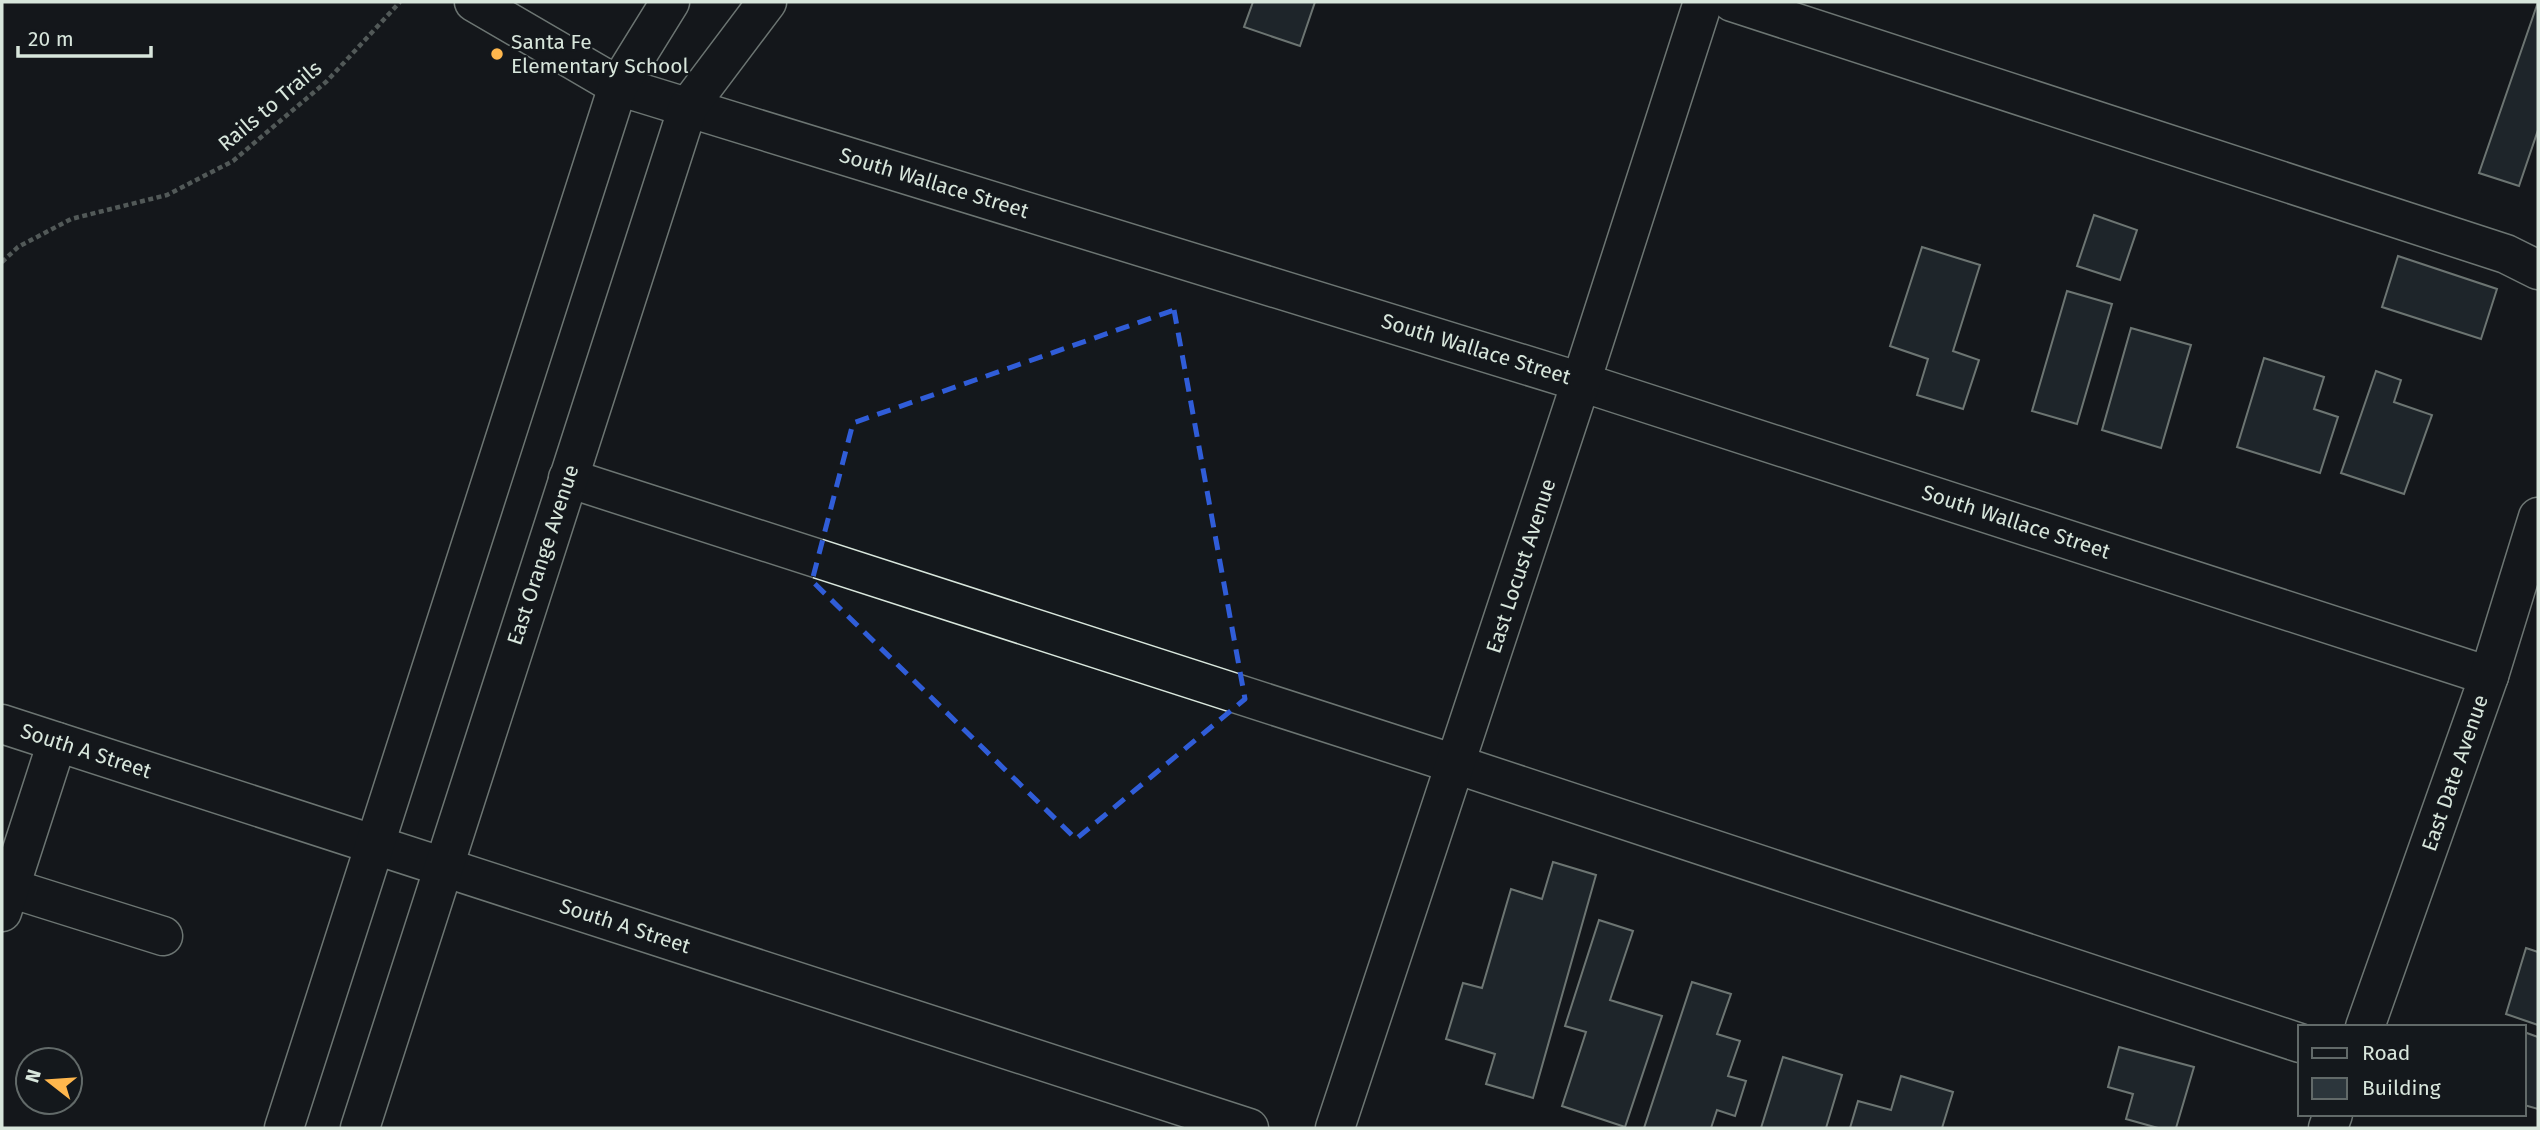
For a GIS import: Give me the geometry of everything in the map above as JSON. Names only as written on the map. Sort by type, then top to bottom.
[{"type":"street","name":"South Wallace Street","points":[[474,2],[618,86],[1581,382],[2488,676]]},
{"type":"street","points":[[285,1128],[618,86],[670,2]]},
{"type":"street","name":"East Orange Avenue","points":[[360,1128],[688,107],[767,2]]},
{"type":"street","name":"East Locust Avenue","points":[[1335,1128],[1703,2]]},
{"type":"street","points":[[1732,2],[2493,249],[2538,270]]},
{"type":"street","points":[[568,478],[1455,764],[2298,1042]]},
{"type":"street","name":"East Date Avenue","points":[[2366,1025],[2488,676],[2538,517]]},
{"type":"street","name":"South A Street","points":[[2,724],[1249,1128]]},
{"type":"street","points":[[57,742],[6,900],[163,936]]},
{"type":"path","name":"Rails to Trails","points":[[2,262],[19,247],[71,219],[167,195],[233,161],[327,81],[400,2]]},
{"type":"highlighted area","points":[[1174,310],[1245,699],[1076,839],[812,581],[853,423]]},
{"type":"building","points":[[1253,2],[1315,2],[1300,46],[1244,27]]},
{"type":"building","points":[[2538,2],[2538,130],[2519,186],[2479,173]]},
{"type":"building","points":[[2094,215],[2137,230],[2120,280],[2077,266]]},
{"type":"building","points":[[1922,247],[1980,265],[1953,351],[1979,360],[1963,409],[1917,395],[1928,359],[1890,346]]},
{"type":"building","points":[[2398,256],[2497,289],[2481,339],[2382,307]]},
{"type":"building","points":[[2067,291],[2112,304],[2077,424],[2032,411]]},
{"type":"building","points":[[2131,328],[2191,345],[2161,448],[2102,430]]},
{"type":"building","points":[[2264,358],[2324,377],[2314,409],[2338,417],[2320,473],[2237,447]]},
{"type":"building","points":[[2376,371],[2401,380],[2394,402],[2432,415],[2404,494],[2341,473]]},
{"type":"building","points":[[1553,862],[1596,875],[1533,1098],[1486,1084],[1495,1054],[1446,1039],[1463,983],[1482,988],[1511,889],[1542,899]]},
{"type":"building","points":[[1599,920],[1633,931],[1610,1000],[1662,1016],[1625,1127],[1562,1106],[1586,1032],[1565,1026]]},
{"type":"building","points":[[2526,948],[2538,952],[2538,1025],[2506,1014]]},
{"type":"building","points":[[1692,982],[1731,994],[1717,1034],[1740,1041],[1728,1076],[1746,1081],[1735,1116],[1717,1110],[1711,1128],[1644,1128]]},
{"type":"building","points":[[2526,1033],[2538,1037],[2538,1109],[2526,1106]]},
{"type":"building","points":[[2119,1047],[2194,1067],[2176,1128],[2158,1128],[2126,1119],[2133,1094],[2108,1087]]},
{"type":"building","points":[[1783,1057],[1842,1075],[1826,1128],[1761,1128]]},
{"type":"building","points":[[1901,1076],[1953,1092],[1942,1128],[1850,1128],[1858,1101],[1891,1110]]},
{"type":"place","name":"Santa Fe Elementary School","points":[[497,54]]}]
